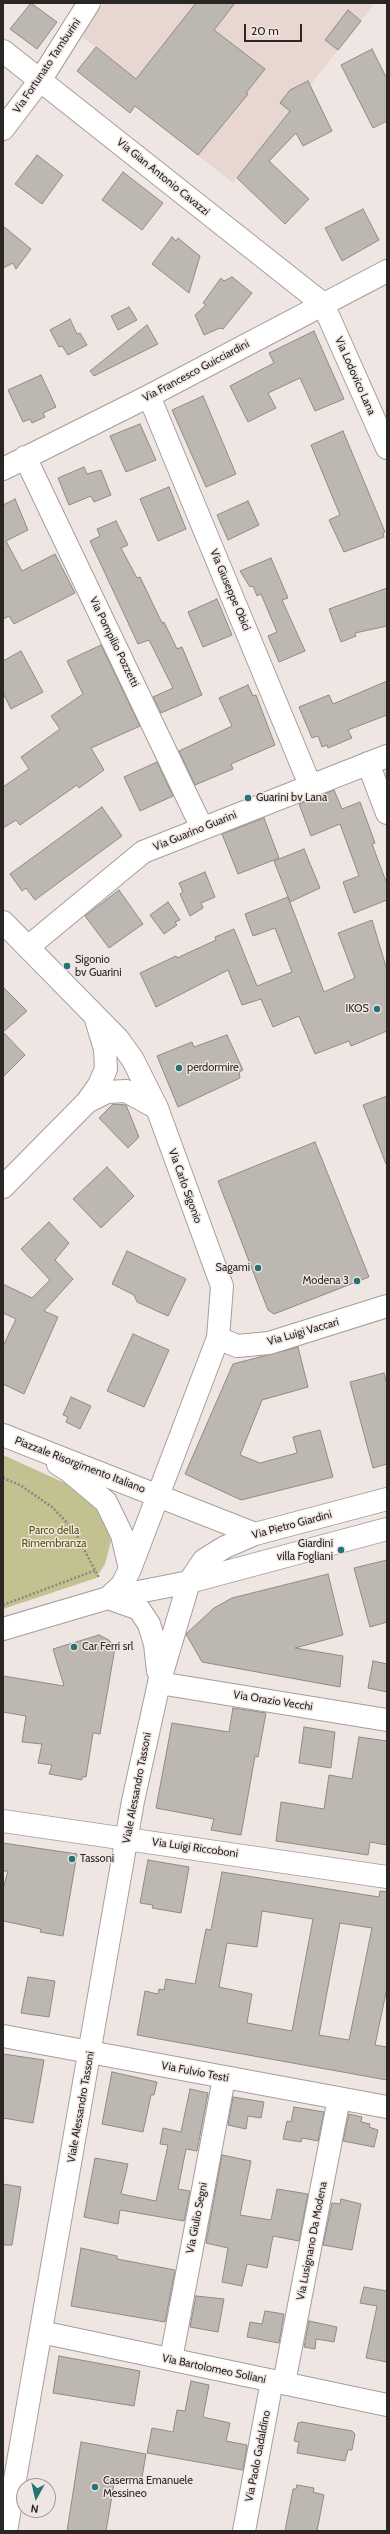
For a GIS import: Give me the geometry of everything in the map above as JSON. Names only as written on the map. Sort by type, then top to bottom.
[{"type":"street","name":"Via Fortunato Tamburini","points":[[3,129],[41,79],[89,3]]},
{"type":"street","name":"Via Gian Antonio Cavazzi","points":[[3,51],[41,79],[323,304]]},
{"type":"street","name":"Via Francesco Guicciardini","points":[[3,469],[149,396],[387,271]]},
{"type":"street","name":"Via Lodovico Lana","points":[[323,304],[387,448]]},
{"type":"street","name":"Via Giuseppe Obici","points":[[149,396],[310,785]]},
{"type":"street","name":"Via Pompilio Pozzetti","points":[[25,457],[202,828]]},
{"type":"street","name":"Via Guarino Guarini","points":[[28,947],[143,852],[310,785],[377,760]]},
{"type":"street","points":[[377,760],[387,814]]},
{"type":"street","name":"Via Carlo Sigonio","points":[[3,922],[118,1039],[133,1060],[156,1108],[222,1286],[218,1338],[157,1494]]},
{"type":"street","points":[[3,1187],[88,1102],[106,1068],[105,1049],[96,1018]]},
{"type":"street","points":[[88,1102],[107,1092],[126,1091],[156,1108]]},
{"type":"street","name":"Via Luigi Vaccari","points":[[218,1338],[237,1346],[269,1343],[387,1306]]},
{"type":"street","points":[[8,1437],[69,1470],[106,1502],[122,1535],[130,1569]]},
{"type":"street","name":"Piazzale Risorgimento Italiano","points":[[8,1437],[157,1494],[255,1534]]},
{"type":"street","name":"Piazzale Risorgimento Italiano","points":[[3,1629],[108,1598],[122,1585],[130,1569],[157,1494]]},
{"type":"street","name":"Via Pietro Giardini","points":[[189,1582],[204,1560],[225,1547],[255,1534],[387,1499]]},
{"type":"street","points":[[108,1598],[189,1582],[387,1529]]},
{"type":"street","name":"Viale Alessandro Tassoni","points":[[6,2517],[91,2052],[127,1838],[158,1683],[189,1582]]},
{"type":"street","name":"Viale Alessandro Tassoni","points":[[108,1598],[139,1609],[149,1624],[155,1644],[158,1683]]},
{"type":"street","name":"Via Orazio Vecchi","points":[[158,1683],[387,1720]]},
{"type":"street","name":"Via Luigi Riccoboni","points":[[3,1821],[387,1877]]},
{"type":"street","name":"Via Fulvio Testi","points":[[3,2036],[387,2107]]},
{"type":"street","name":"Via Giulio Segni","points":[[171,2359],[224,2078]]},
{"type":"street","name":"Via Lusignano Da Modena","points":[[278,2382],[339,2098]]},
{"type":"street","name":"Via Bartolomeo Soliani","points":[[41,2332],[387,2405]]},
{"type":"street","name":"Via Paolo Gadaldino","points":[[244,2531],[278,2382]]},
{"type":"path","points":[[3,1478],[20,1484],[52,1507],[74,1530],[96,1570],[108,1598]]},
{"type":"path","points":[[3,1605],[96,1570]]},
{"type":"shaded area","points":[[103,3],[375,3],[233,183],[129,101],[131,85],[136,79],[81,36]]},
{"type":"green space","name":"Parco della Rimembranza","points":[[3,1455],[67,1484],[84,1496],[96,1509],[104,1521],[111,1541],[105,1564],[96,1578],[3,1609]]},
{"type":"building","points":[[31,3],[57,22],[37,49],[10,29]]},
{"type":"building","points":[[196,3],[235,3],[214,30],[265,69],[246,93],[248,94],[198,155],[135,106],[130,113],[77,71],[96,47],[136,79]]},
{"type":"building","points":[[348,10],[361,21],[338,50],[325,40]]},
{"type":"building","points":[[372,49],[387,79],[387,121],[373,128],[341,65]]},
{"type":"building","points":[[308,81],[332,131],[303,146],[296,133],[269,161],[309,199],[285,224],[237,178],[290,111],[280,103],[290,90]]},
{"type":"building","points":[[37,155],[63,175],[42,204],[15,184]]},
{"type":"building","points":[[123,172],[163,203],[142,230],[102,200]]},
{"type":"building","points":[[363,209],[379,240],[342,261],[325,228]]},
{"type":"building","points":[[3,226],[31,249],[16,269],[13,263],[3,268]]},
{"type":"building","points":[[172,237],[176,241],[178,238],[200,256],[189,293],[152,264]]},
{"type":"building","points":[[232,277],[252,293],[223,329],[220,328],[204,335],[195,315],[206,305],[203,303],[221,278],[224,281]]},
{"type":"building","points":[[129,307],[137,320],[118,330],[111,316]]},
{"type":"building","points":[[70,319],[77,334],[80,333],[87,345],[68,355],[62,346],[59,347],[50,330]]},
{"type":"building","points":[[147,325],[158,344],[94,376],[90,371]]},
{"type":"building","points":[[314,331],[344,399],[315,411],[300,378],[268,393],[276,408],[248,422],[230,386],[274,363],[269,353]]},
{"type":"building","points":[[41,375],[56,407],[43,413],[45,417],[32,423],[30,419],[23,422],[8,390]]},
{"type":"building","points":[[203,396],[236,474],[206,487],[172,410]]},
{"type":"building","points":[[140,424],[156,460],[126,472],[110,436]]},
{"type":"building","points":[[343,431],[385,532],[383,533],[384,537],[344,552],[329,520],[340,515],[311,445]]},
{"type":"building","points":[[84,467],[87,474],[101,470],[111,495],[94,502],[91,496],[69,505],[58,478]]},
{"type":"building","points":[[169,487],[186,529],[158,541],[140,499]]},
{"type":"building","points":[[15,499],[28,530],[6,541],[22,571],[55,554],[75,593],[14,624],[9,616],[3,619],[3,505]]},
{"type":"building","points":[[248,501],[259,525],[228,540],[217,515]]},
{"type":"building","points":[[116,521],[128,545],[121,548],[137,578],[140,577],[162,623],[164,622],[177,649],[182,647],[202,695],[161,713],[153,697],[173,688],[149,640],[138,644],[90,541],[100,536],[97,529]]},
{"type":"building","points":[[271,558],[288,598],[282,600],[305,651],[279,662],[268,636],[277,632],[261,594],[257,596],[253,586],[250,587],[240,571]]},
{"type":"building","points":[[387,588],[387,626],[355,633],[356,636],[341,642],[329,609]]},
{"type":"building","points":[[217,599],[232,635],[203,647],[188,612]]},
{"type":"building","points":[[101,645],[140,726],[91,748],[104,770],[79,788],[77,785],[20,825],[16,820],[3,828],[3,787],[29,769],[21,757],[60,729],[51,716],[83,694],[67,661]]},
{"type":"building","points":[[21,651],[43,692],[11,709],[3,693],[3,661]]},
{"type":"building","points":[[387,681],[387,715],[348,730],[352,738],[328,748],[327,745],[322,747],[318,736],[312,738],[299,707],[329,695],[333,704]]},
{"type":"building","points":[[248,685],[253,696],[256,695],[275,745],[231,764],[233,769],[195,785],[179,751],[232,726],[219,698]]},
{"type":"building","points":[[157,762],[173,796],[140,811],[124,777]]},
{"type":"building","points":[[334,790],[342,809],[360,802],[375,843],[372,844],[387,884],[387,900],[354,913],[343,882],[359,876],[340,824],[311,836],[299,804]]},
{"type":"building","points":[[102,807],[122,836],[35,900],[26,888],[22,891],[10,874]]},
{"type":"building","points":[[264,818],[279,858],[238,874],[222,834]]},
{"type":"building","points":[[304,849],[320,888],[290,902],[274,861]]},
{"type":"building","points":[[205,872],[215,897],[201,903],[203,908],[190,916],[180,894],[183,892],[179,883]]},
{"type":"building","points":[[119,890],[143,924],[109,948],[85,916]]},
{"type":"building","points":[[288,897],[324,992],[355,978],[338,933],[372,920],[387,970],[387,1031],[351,1046],[349,1041],[315,1054],[299,1016],[273,1027],[261,999],[242,1005],[228,970],[156,1007],[140,973],[176,956],[177,958],[216,940],[215,937],[234,929],[257,986],[292,972],[275,928],[253,936],[245,914]]},
{"type":"building","points":[[168,902],[180,920],[175,922],[177,925],[164,934],[150,915]]},
{"type":"building","points":[[3,987],[27,1011],[3,1032]]},
{"type":"building","points":[[3,1032],[25,1055],[3,1077]]},
{"type":"building","points":[[227,1035],[243,1070],[239,1072],[240,1078],[178,1107],[157,1056],[192,1042],[194,1047]]},
{"type":"building","points":[[387,1096],[387,1164],[386,1164],[363,1105]]},
{"type":"building","points":[[113,1104],[126,1105],[139,1137],[128,1148],[99,1118]]},
{"type":"building","points":[[315,1142],[369,1277],[274,1314],[268,1310],[218,1181]]},
{"type":"building","points":[[107,1167],[134,1196],[101,1228],[73,1199]]},
{"type":"building","points":[[49,1222],[69,1243],[55,1260],[73,1279],[44,1311],[58,1317],[24,1394],[3,1384],[3,1346],[16,1319],[3,1313],[3,1284],[32,1298],[50,1280],[21,1249]]},
{"type":"building","points":[[127,1251],[186,1279],[168,1316],[137,1302],[134,1295],[112,1284]]},
{"type":"building","points":[[133,1334],[169,1350],[144,1407],[107,1391]]},
{"type":"building","points":[[298,1347],[308,1387],[262,1400],[240,1455],[260,1463],[297,1453],[293,1437],[320,1430],[333,1477],[241,1500],[185,1474],[233,1364]]},
{"type":"building","points":[[384,1373],[387,1385],[387,1464],[373,1468],[350,1382]]},
{"type":"building","points":[[71,1397],[91,1406],[80,1429],[66,1422],[68,1417],[63,1415]]},
{"type":"building","points":[[387,1560],[387,1622],[370,1627],[354,1568]]},
{"type":"building","points":[[328,1574],[343,1635],[295,1648],[343,1656],[340,1687],[202,1662],[186,1634],[214,1608],[232,1598]]},
{"type":"building","points":[[99,1635],[109,1640],[115,1648],[100,1734],[93,1733],[86,1777],[82,1777],[82,1780],[49,1774],[52,1765],[38,1763],[42,1744],[22,1742],[26,1716],[3,1712],[3,1676],[64,1686],[53,1649]]},
{"type":"building","points":[[373,1661],[387,1664],[387,1692],[368,1688]]},
{"type":"building","points":[[233,1708],[266,1713],[258,1757],[255,1756],[241,1835],[211,1830],[214,1819],[156,1808],[172,1723],[229,1732]]},
{"type":"building","points":[[304,1727],[335,1732],[331,1768],[299,1763]]},
{"type":"building","points":[[359,1737],[387,1741],[387,1845],[370,1842],[368,1855],[276,1841],[281,1802],[324,1809],[329,1775],[352,1779]]},
{"type":"building","points":[[3,1843],[77,1854],[63,1936],[40,1932],[41,1929],[3,1921],[3,1889],[8,1871],[3,1871]]},
{"type":"building","points":[[148,1860],[189,1867],[181,1913],[152,1908],[153,1905],[140,1903]]},
{"type":"building","points":[[222,1872],[379,1897],[380,1891],[387,1892],[387,1988],[375,2045],[387,2047],[387,2080],[137,2035],[145,1991],[158,1994],[159,1989],[164,1990],[166,1979],[195,1984],[206,1929],[211,1930]],"holes":[[[262,1911],[313,1919],[292,2031],[247,2023],[252,1994],[219,1987],[227,1943],[257,1947]],[[340,1923],[372,1928],[349,2040],[319,2035]]]},
{"type":"building","points":[[28,1977],[55,1981],[49,2017],[21,2013]]},
{"type":"building","points":[[3,2054],[44,2060],[33,2123],[3,2118]]},
{"type":"building","points":[[112,2072],[157,2082],[154,2095],[151,2095],[143,2132],[102,2124]]},
{"type":"building","points":[[190,2089],[208,2093],[197,2151],[186,2149],[178,2189],[190,2191],[184,2221],[120,2210],[118,2224],[84,2217],[95,2158],[128,2164],[121,2194],[156,2201],[168,2145],[160,2144],[163,2128],[181,2132]]},
{"type":"building","points":[[233,2097],[264,2102],[261,2118],[248,2116],[246,2129],[228,2125]]},
{"type":"building","points":[[294,2107],[324,2112],[318,2141],[302,2138],[301,2142],[283,2139],[287,2121],[291,2122]]},
{"type":"building","points":[[349,2114],[362,2117],[361,2122],[370,2124],[369,2127],[378,2130],[374,2147],[343,2141]]},
{"type":"building","points":[[222,2155],[251,2161],[240,2215],[271,2220],[277,2189],[308,2194],[299,2241],[273,2236],[267,2268],[247,2264],[242,2286],[222,2282],[228,2248],[206,2243]]},
{"type":"building","points":[[3,2184],[21,2187],[12,2245],[3,2245]]},
{"type":"building","points":[[341,2199],[361,2204],[352,2250],[323,2245],[332,2203],[340,2204]]},
{"type":"building","points":[[81,2248],[117,2256],[117,2259],[175,2270],[165,2322],[71,2306]]},
{"type":"building","points":[[364,2287],[387,2291],[387,2362],[366,2358],[377,2306],[360,2303]]},
{"type":"building","points":[[196,2296],[224,2299],[218,2332],[190,2327]]},
{"type":"building","points":[[265,2311],[284,2314],[279,2343],[247,2337],[250,2322],[262,2324]]},
{"type":"building","points":[[309,2321],[337,2327],[334,2342],[316,2339],[315,2349],[304,2347]]},
{"type":"building","points":[[59,2356],[140,2371],[134,2406],[53,2393]]},
{"type":"building","points":[[191,2381],[209,2385],[203,2417],[230,2423],[226,2441],[247,2445],[243,2470],[147,2453],[152,2428],[173,2432],[177,2410],[185,2411]]},
{"type":"building","points":[[302,2422],[352,2431],[355,2434],[352,2450],[348,2450],[345,2461],[297,2453],[299,2442],[294,2441],[298,2423]]},
{"type":"building","name":"Caserma Emanuele Messineo","points":[[81,2442],[146,2454],[141,2483],[115,2478],[106,2531],[67,2531]]},
{"type":"building","points":[[297,2485],[314,2488],[313,2492],[324,2495],[317,2531],[285,2531],[293,2489],[296,2489]]},
{"type":"place","name":"Guarini bv Lana","points":[[248,798]]},
{"type":"place","name":"Sigonio bv Guarini","points":[[67,966]]},
{"type":"place","name":"IKOS","points":[[377,1009]]},
{"type":"place","name":"perdormire","points":[[179,1068]]},
{"type":"place","name":"Sagami","points":[[258,1268]]},
{"type":"place","name":"Modena 3","points":[[357,1281]]},
{"type":"place","name":"Giardini villa Fogliani","points":[[341,1550]]},
{"type":"place","name":"Car Ferri srl","points":[[74,1647]]},
{"type":"place","name":"Tassoni","points":[[72,1859]]},
{"type":"place","name":"Caserma Emanuele Messineo","points":[[95,2487]]}]
